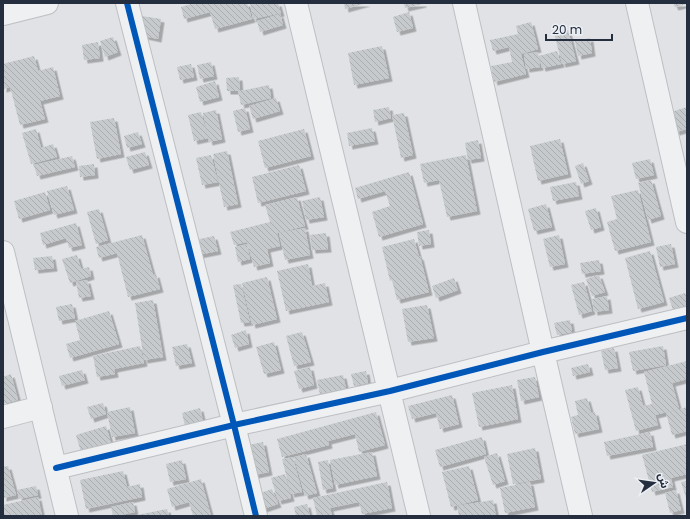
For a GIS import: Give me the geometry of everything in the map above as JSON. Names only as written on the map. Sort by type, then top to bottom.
[{"type":"street","points":[[3,14],[47,3]]},
{"type":"street","points":[[127,3],[256,516]]},
{"type":"street","points":[[296,3],[419,516]]},
{"type":"street","points":[[464,3],[543,352],[582,516]]},
{"type":"street","points":[[637,3],[687,222]]},
{"type":"street","points":[[3,252],[67,516]]},
{"type":"street","points":[[56,468],[234,425],[390,391],[543,352],[687,318]]},
{"type":"street","points":[[3,417],[41,407]]},
{"type":"building","points":[[194,3],[247,3],[252,19],[215,29],[210,12],[184,19],[181,7]]},
{"type":"building","points":[[250,3],[278,3],[281,13],[253,19]]},
{"type":"building","points":[[344,3],[367,3],[345,9]]},
{"type":"building","points":[[404,3],[423,3],[423,4],[405,8]]},
{"type":"building","points":[[673,3],[687,3],[687,4],[675,7]]},
{"type":"building","points":[[409,12],[413,28],[397,32],[393,17]]},
{"type":"building","points":[[280,14],[283,25],[260,32],[257,21]]},
{"type":"building","points":[[142,16],[161,19],[158,39],[139,35]]},
{"type":"building","points":[[531,22],[538,49],[521,54],[526,74],[494,82],[491,66],[512,62],[509,47],[493,51],[490,40],[518,34],[516,26]]},
{"type":"building","points":[[568,30],[576,61],[562,64],[554,33]]},
{"type":"building","points":[[113,37],[118,52],[105,57],[100,41]]},
{"type":"building","points":[[590,38],[592,53],[578,56],[575,41]]},
{"type":"building","points":[[98,42],[100,58],[84,60],[82,45]]},
{"type":"building","points":[[382,46],[389,78],[354,85],[348,53]]},
{"type":"building","points":[[557,51],[561,64],[542,68],[539,56]]},
{"type":"building","points":[[538,52],[540,67],[526,69],[524,54]]},
{"type":"building","points":[[34,56],[38,71],[53,67],[60,96],[40,101],[45,119],[20,125],[10,87],[3,89],[3,64]]},
{"type":"building","points":[[211,62],[214,76],[200,79],[197,65]]},
{"type":"building","points":[[191,64],[194,77],[180,80],[177,67]]},
{"type":"building","points":[[239,77],[240,91],[269,85],[271,98],[241,105],[238,91],[227,91],[226,78]]},
{"type":"building","points":[[215,81],[219,97],[200,102],[196,87]]},
{"type":"building","points":[[276,98],[280,111],[253,119],[249,106]]},
{"type":"building","points":[[389,107],[391,118],[375,122],[373,110]]},
{"type":"building","points":[[687,107],[687,129],[676,132],[671,112]]},
{"type":"building","points":[[245,108],[250,129],[238,132],[233,111]]},
{"type":"building","points":[[216,110],[222,139],[209,142],[203,113]]},
{"type":"building","points":[[201,112],[208,138],[194,141],[188,115]]},
{"type":"building","points":[[404,113],[413,155],[401,158],[392,115]]},
{"type":"building","points":[[114,118],[121,154],[97,159],[90,122]]},
{"type":"building","points":[[372,128],[375,141],[349,146],[347,133]]},
{"type":"building","points":[[36,129],[41,148],[53,144],[57,157],[31,164],[22,133]]},
{"type":"building","points":[[304,129],[311,156],[265,168],[258,141]]},
{"type":"building","points":[[138,132],[142,144],[127,148],[124,136]]},
{"type":"building","points":[[560,139],[568,174],[538,181],[530,146]]},
{"type":"building","points":[[478,140],[481,158],[468,160],[465,143]]},
{"type":"building","points":[[227,151],[238,204],[224,207],[213,154]]},
{"type":"building","points":[[145,152],[149,165],[130,170],[126,157]]},
{"type":"building","points":[[211,155],[218,182],[202,185],[196,158]]},
{"type":"building","points":[[466,155],[477,211],[447,217],[439,180],[424,183],[420,164]]},
{"type":"building","points":[[72,156],[75,167],[37,176],[34,165]]},
{"type":"building","points":[[650,159],[654,175],[636,179],[632,163]]},
{"type":"building","points":[[583,163],[589,181],[581,184],[575,166]]},
{"type":"building","points":[[94,164],[95,175],[80,177],[79,166]]},
{"type":"building","points":[[299,165],[306,191],[258,203],[252,177]]},
{"type":"building","points":[[409,172],[423,224],[379,237],[372,212],[390,206],[385,191],[358,199],[355,188]]},
{"type":"building","points":[[651,180],[661,216],[648,220],[638,183]]},
{"type":"building","points":[[576,182],[579,196],[553,201],[550,187]]},
{"type":"building","points":[[67,186],[74,210],[54,215],[47,191]]},
{"type":"building","points":[[638,190],[651,242],[615,251],[607,222],[617,219],[611,196]]},
{"type":"building","points":[[45,192],[50,210],[19,219],[14,201]]},
{"type":"building","points":[[297,197],[305,226],[277,233],[280,246],[267,249],[270,263],[254,267],[247,242],[234,245],[230,232],[270,222],[265,205]]},
{"type":"building","points":[[320,197],[324,217],[306,220],[302,201]]},
{"type":"building","points":[[546,204],[552,227],[534,231],[528,209]]},
{"type":"building","points":[[596,208],[601,227],[591,230],[585,211]]},
{"type":"building","points":[[99,209],[108,240],[96,244],[87,212]]},
{"type":"building","points":[[76,223],[82,245],[69,248],[66,238],[43,245],[40,233]]},
{"type":"building","points":[[305,228],[310,255],[285,260],[279,233]]},
{"type":"building","points":[[429,230],[431,244],[419,246],[417,232]]},
{"type":"building","points":[[326,233],[328,249],[312,250],[310,235]]},
{"type":"building","points":[[142,235],[153,275],[156,274],[160,289],[128,297],[117,253],[99,258],[96,247]]},
{"type":"building","points":[[559,235],[565,264],[550,267],[543,239]]},
{"type":"building","points":[[214,236],[218,251],[198,255],[195,240]]},
{"type":"building","points":[[414,239],[429,292],[397,300],[392,280],[390,281],[382,247]]},
{"type":"building","points":[[247,244],[250,259],[238,262],[235,247]]},
{"type":"building","points":[[671,244],[675,264],[660,267],[656,247]]},
{"type":"building","points":[[650,251],[664,302],[638,309],[625,258]]},
{"type":"building","points":[[77,255],[81,269],[89,267],[91,276],[70,283],[62,259]]},
{"type":"building","points":[[52,256],[54,268],[35,270],[33,258]]},
{"type":"building","points":[[599,260],[601,271],[582,274],[580,263]]},
{"type":"building","points":[[308,264],[312,286],[325,283],[329,302],[286,311],[277,271]]},
{"type":"building","points":[[599,275],[605,292],[592,296],[586,279]]},
{"type":"building","points":[[267,277],[277,319],[252,325],[242,283]]},
{"type":"building","points":[[454,278],[458,290],[436,298],[432,286]]},
{"type":"building","points":[[87,280],[91,296],[79,298],[76,282]]},
{"type":"building","points":[[584,282],[592,311],[579,315],[571,285]]},
{"type":"building","points":[[241,284],[250,322],[241,323],[233,285]]},
{"type":"building","points":[[685,293],[687,298],[687,315],[676,319],[669,298]]},
{"type":"building","points":[[607,296],[609,310],[594,312],[592,299]]},
{"type":"building","points":[[153,300],[163,357],[144,360],[135,303]]},
{"type":"building","points":[[72,304],[75,318],[59,321],[56,307]]},
{"type":"building","points":[[427,305],[434,338],[408,342],[402,309]]},
{"type":"building","points":[[109,311],[119,344],[70,358],[66,344],[80,340],[75,321]]},
{"type":"building","points":[[570,320],[572,332],[557,335],[554,323]]},
{"type":"building","points":[[246,330],[249,344],[235,348],[231,335]]},
{"type":"building","points":[[302,332],[311,362],[294,366],[286,336]]},
{"type":"building","points":[[274,342],[281,370],[264,374],[256,347]]},
{"type":"building","points":[[187,344],[192,363],[176,366],[172,347]]},
{"type":"building","points":[[140,346],[144,363],[114,369],[115,374],[97,377],[93,356]]},
{"type":"building","points":[[663,346],[666,365],[633,371],[629,352]]},
{"type":"building","points":[[614,348],[618,368],[605,370],[601,351]]},
{"type":"building","points":[[687,361],[687,379],[672,383],[679,409],[655,415],[658,425],[636,431],[625,390],[638,387],[643,406],[652,404],[644,372]]},
{"type":"building","points":[[588,364],[590,372],[573,376],[571,368]]},
{"type":"building","points":[[310,367],[314,385],[299,389],[294,371]]},
{"type":"building","points":[[82,370],[85,380],[62,386],[59,376]]},
{"type":"building","points":[[366,371],[368,383],[354,386],[351,374]]},
{"type":"building","points":[[11,374],[18,400],[3,404],[3,377]]},
{"type":"building","points":[[343,375],[346,389],[320,395],[317,380]]},
{"type":"building","points":[[535,377],[539,397],[521,401],[517,380]]},
{"type":"building","points":[[512,385],[518,419],[479,427],[472,393]]},
{"type":"building","points":[[452,395],[459,424],[440,429],[436,413],[412,419],[408,406]]},
{"type":"building","points":[[587,398],[591,412],[581,415],[595,412],[599,429],[575,434],[571,417],[578,415],[575,401]]},
{"type":"building","points":[[103,403],[106,414],[91,419],[87,407]]},
{"type":"building","points":[[130,407],[135,433],[112,437],[107,412]]},
{"type":"building","points":[[687,407],[687,431],[672,435],[666,413]]},
{"type":"building","points":[[200,408],[203,421],[185,426],[182,413]]},
{"type":"building","points":[[376,412],[385,445],[359,452],[355,434],[328,441],[329,445],[282,457],[277,439]]},
{"type":"building","points":[[106,426],[111,443],[81,452],[76,435]]},
{"type":"building","points":[[650,432],[653,447],[607,456],[604,442]]},
{"type":"building","points":[[482,437],[486,454],[440,467],[435,450]]},
{"type":"building","points":[[263,442],[269,472],[250,476],[244,446]]},
{"type":"building","points":[[687,444],[687,474],[671,478],[673,487],[652,492],[642,455]]},
{"type":"building","points":[[535,448],[541,479],[513,484],[507,454]]},
{"type":"building","points":[[372,452],[377,476],[335,485],[330,460]]},
{"type":"building","points":[[497,453],[505,481],[493,485],[484,457]]},
{"type":"building","points":[[306,454],[317,493],[305,496],[294,457]]},
{"type":"building","points":[[293,457],[302,492],[291,494],[282,459]]},
{"type":"building","points":[[182,460],[186,479],[170,482],[166,464]]},
{"type":"building","points":[[328,460],[333,488],[323,490],[318,462]]},
{"type":"building","points":[[8,466],[16,495],[3,498],[3,467]]},
{"type":"building","points":[[469,466],[478,500],[451,507],[442,472]]},
{"type":"building","points":[[123,471],[127,487],[140,484],[142,497],[86,509],[80,480]]},
{"type":"building","points":[[285,474],[291,498],[278,501],[271,478]]},
{"type":"building","points":[[201,479],[211,516],[193,516],[189,502],[172,507],[167,489]]},
{"type":"building","points":[[687,481],[687,501],[681,482]]},
{"type":"building","points":[[387,482],[392,508],[362,514],[359,502],[330,508],[332,516],[317,516],[313,498]]},
{"type":"building","points":[[530,482],[535,507],[505,513],[500,488]]},
{"type":"building","points":[[36,486],[38,495],[19,499],[17,490]]},
{"type":"building","points":[[272,489],[278,504],[260,510],[255,495]]},
{"type":"building","points":[[676,490],[681,510],[670,513],[665,493]]},
{"type":"building","points":[[38,497],[42,516],[3,516],[3,505]]},
{"type":"building","points":[[493,500],[496,516],[459,516],[457,506]]},
{"type":"building","points":[[133,502],[135,512],[113,516],[111,507]]},
{"type":"building","points":[[307,504],[310,516],[296,516],[294,507]]},
{"type":"building","points":[[167,509],[169,516],[137,516],[137,515]]},
{"type":"cycle path","points":[[127,3],[256,516]]},
{"type":"cycle path","points":[[56,468],[234,425],[390,391],[543,352],[687,318]]}]
